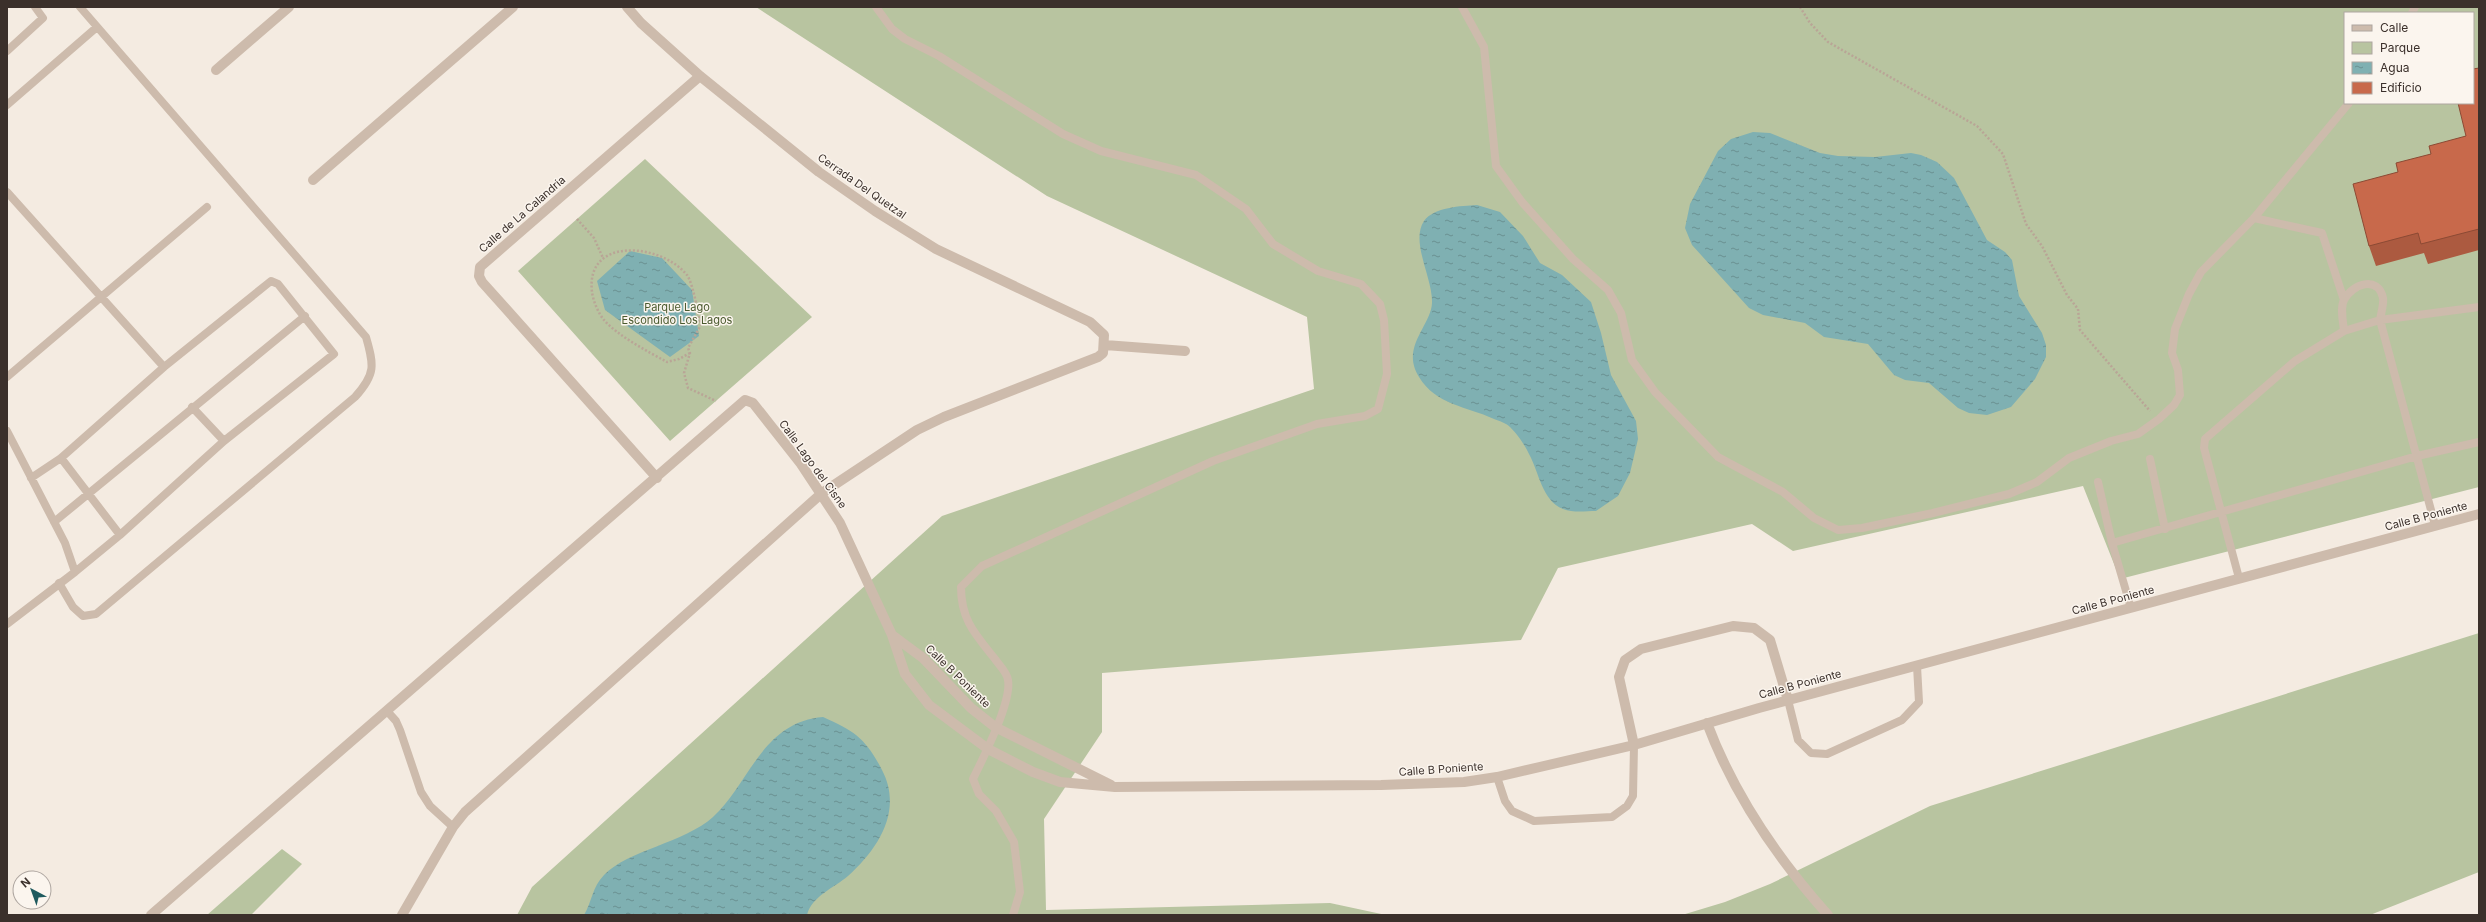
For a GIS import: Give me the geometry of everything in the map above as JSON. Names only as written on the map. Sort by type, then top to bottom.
[{"type":"street","points":[[216,70],[289,7]]},
{"type":"street","points":[[313,180],[513,7]]},
{"type":"street","name":"Cerrada Del Quetzal","points":[[627,7],[641,23],[700,76],[819,172],[875,211],[936,249],[1090,322],[1104,335],[1105,346]]},
{"type":"street","name":"Calle de La Calandria","points":[[657,478],[482,282],[479,271],[480,267],[700,76]]},
{"type":"street","points":[[402,915],[452,827],[465,812],[822,493],[917,430],[944,417],[1098,357],[1103,353],[1105,346],[1185,351]]},
{"type":"street","name":"Calle Lago del Cisne","points":[[657,478],[742,402],[748,400],[753,404],[822,493],[840,523],[892,635]]},
{"type":"street","points":[[151,915],[657,478]]},
{"type":"street","name":"Calle B Poniente","points":[[892,635],[905,674],[929,705],[988,749],[1060,782],[1115,787],[1381,785],[1464,782],[1496,777],[1634,745],[1788,700],[2479,514]]},
{"type":"street","points":[[1634,745],[1619,677],[1625,660],[1641,649],[1733,626],[1754,628],[1770,640],[1788,700]]},
{"type":"street","name":"Calle B Poniente","points":[[892,635],[923,658],[971,708],[995,726],[1115,787]]},
{"type":"street","points":[[1707,723],[1721,761],[1765,835],[1828,915]]},
{"type":"lane","points":[[7,51],[44,18],[35,7]]},
{"type":"lane","points":[[59,583],[73,607],[83,616],[96,614],[355,397],[368,382],[374,363],[366,337],[80,7]]},
{"type":"lane","points":[[876,7],[892,28],[905,39],[940,56],[1063,134],[1102,151],[1196,175],[1246,209],[1273,244],[1318,271],[1361,284],[1380,304],[1384,320],[1387,374],[1378,409],[1365,416],[1317,424],[1213,461],[982,566],[961,587],[961,606],[973,631],[1008,678],[1009,694],[995,726],[988,749],[973,779],[979,794],[996,811],[1014,842],[1020,892],[1012,915]]},
{"type":"lane","points":[[1462,7],[1484,47],[1496,166],[1522,202],[1573,259],[1608,290],[1621,313],[1632,360],[1655,392],[1718,457],[1783,492],[1814,518],[1838,530],[1862,528],[2009,494],[2037,482],[2069,458],[2111,441],[2138,434],[2159,419],[2174,406],[2180,395],[2178,370],[2172,353],[2175,329],[2188,294],[2201,272],[2254,218],[2348,104]]},
{"type":"lane","points":[[7,105],[97,27]]},
{"type":"lane","points":[[7,192],[164,367]]},
{"type":"lane","points":[[7,377],[207,207]]},
{"type":"lane","points":[[2254,218],[2322,233],[2344,300],[2344,331]]},
{"type":"lane","points":[[7,624],[75,572],[120,535],[224,441],[334,354],[306,316],[278,284],[271,281],[164,367],[62,458],[31,478]]},
{"type":"lane","points":[[2344,300],[2353,288],[2370,283],[2378,287],[2383,298],[2380,320],[2435,525]]},
{"type":"lane","points":[[2239,578],[2204,448],[2205,439],[2295,361],[2344,331],[2380,320],[2479,307]]},
{"type":"lane","points":[[54,522],[89,495],[192,407],[306,316]]},
{"type":"lane","points":[[192,407],[224,441]]},
{"type":"lane","points":[[7,431],[65,543],[75,572]]},
{"type":"lane","points":[[2112,543],[2222,514],[2417,456],[2479,442]]},
{"type":"lane","points":[[62,458],[120,535]]},
{"type":"lane","points":[[2150,459],[2165,529]]},
{"type":"lane","points":[[2098,482],[2112,543],[2131,608]]},
{"type":"lane","points":[[1788,700],[1798,740],[1811,753],[1827,754],[1902,720],[1919,702],[1917,666]]},
{"type":"lane","points":[[387,712],[396,721],[400,730],[421,792],[430,806],[452,827]]},
{"type":"lane","points":[[1496,777],[1505,801],[1512,811],[1534,820],[1612,817],[1627,806],[1633,796],[1634,745]]},
{"type":"path","points":[[1800,7],[1810,23],[1828,42],[1977,126],[2003,154],[2026,224],[2042,246],[2068,295],[2078,309],[2080,330],[2127,386],[2159,419]]},
{"type":"path","points":[[576,219],[594,238],[603,258]]},
{"type":"path","points":[[690,353],[679,359],[666,362],[628,338],[603,319],[593,299],[591,279],[603,258],[613,253],[639,250],[659,254],[676,264],[688,277],[701,325],[688,348],[690,353],[684,374],[688,388],[716,401]]},
{"type":"green space","points":[[756,7],[2479,7],[2479,487],[2120,579],[2083,486],[1793,551],[1752,524],[1558,568],[1521,640],[1102,673],[1102,732],[1044,819],[1046,910],[1330,903],[1386,915],[517,915],[532,887],[942,516],[1314,389],[1307,317],[1047,196]]},
{"type":"green space","name":"Parque Lago Escondido Los Lagos","points":[[645,159],[812,317],[670,441],[518,271]]},
{"type":"green space","points":[[2479,633],[2479,872],[2370,915],[1682,915],[1725,902],[1770,884],[1930,806]]},
{"type":"green space","points":[[282,849],[302,864],[251,915],[207,915]]},
{"type":"water","points":[[1753,132],[1770,133],[1820,153],[1838,156],[1875,157],[1911,153],[1921,155],[1937,162],[1954,178],[1987,240],[2005,252],[2012,260],[2019,296],[2042,333],[2046,345],[2046,357],[2035,379],[2011,407],[1987,415],[1969,413],[1958,408],[1929,383],[1905,380],[1894,375],[1868,344],[1824,337],[1805,323],[1763,315],[1749,308],[1692,245],[1685,228],[1690,204],[1718,151],[1731,139]]},
{"type":"water","points":[[1477,205],[1500,212],[1523,236],[1540,263],[1562,275],[1591,302],[1601,333],[1611,375],[1636,421],[1638,439],[1630,473],[1618,496],[1596,511],[1571,511],[1556,505],[1550,500],[1546,493],[1525,447],[1518,436],[1507,424],[1452,404],[1434,394],[1419,377],[1414,366],[1414,346],[1427,320],[1432,303],[1419,239],[1420,230],[1428,216],[1434,213],[1448,208]]},
{"type":"water","points":[[630,251],[662,258],[692,290],[699,336],[670,357],[605,310],[597,281]]},
{"type":"water","points":[[823,717],[852,732],[865,743],[871,751],[882,770],[888,785],[890,800],[889,814],[878,841],[869,853],[848,876],[818,897],[807,915],[584,915],[597,884],[614,866],[687,834],[701,826],[713,817],[726,803],[759,756],[771,742],[785,730],[802,721]]},
{"type":"building","points":[[2479,68],[2479,229],[2421,244],[2418,233],[2369,246],[2353,184],[2398,172],[2396,163],[2431,154],[2429,146],[2466,136],[2458,104],[2474,104],[2474,69]]}]
